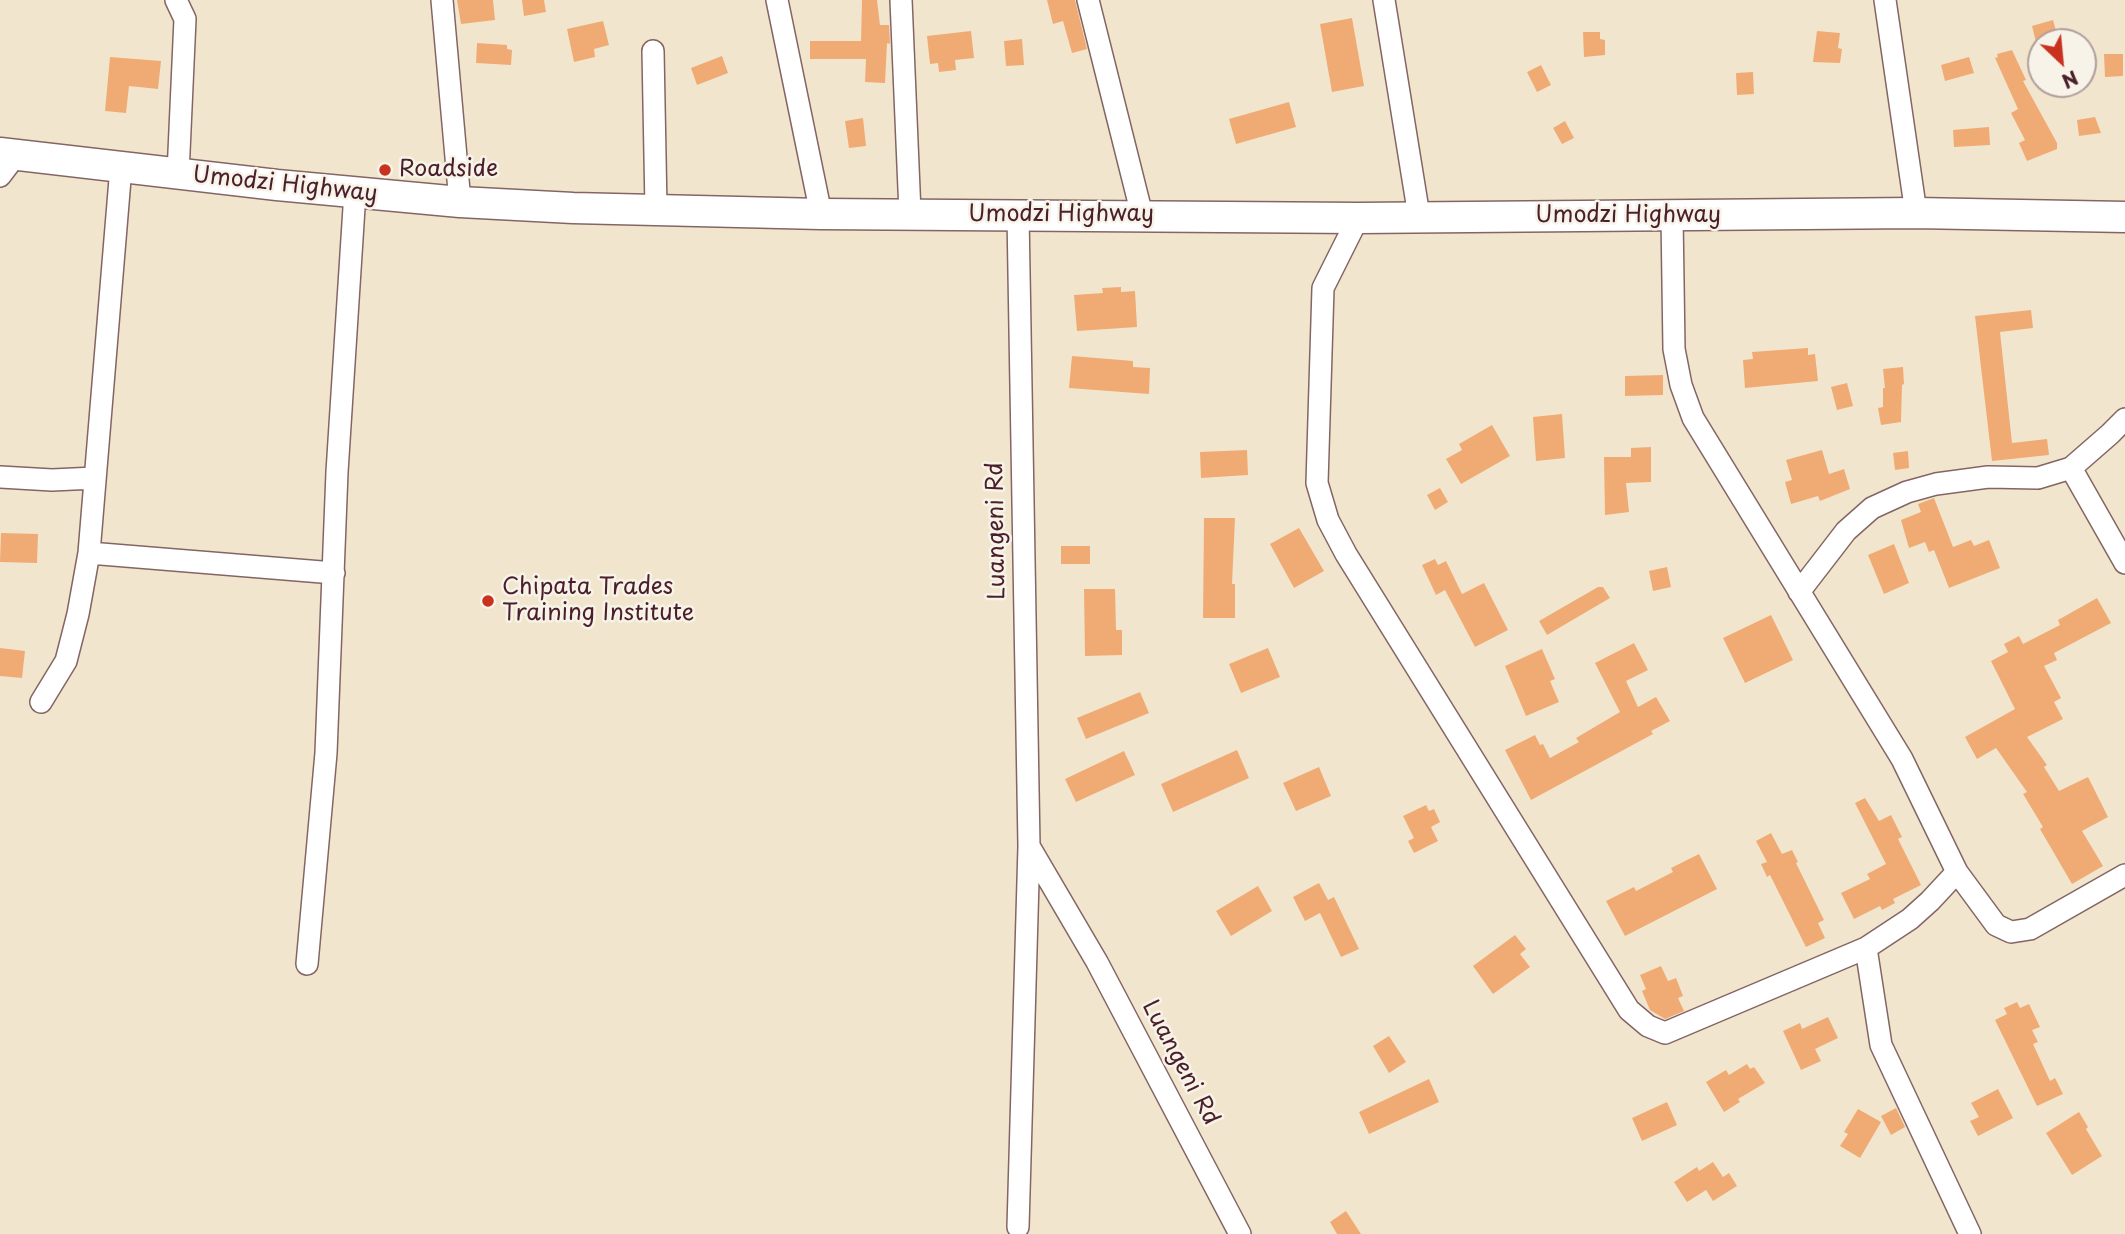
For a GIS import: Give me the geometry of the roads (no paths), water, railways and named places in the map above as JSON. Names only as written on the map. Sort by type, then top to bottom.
[{"type":"highway","name":"Umodzi Highway","points":[[5,161],[121,167],[460,202],[573,208],[821,214],[1358,218],[1916,213],[2125,218]]},
{"type":"street","points":[[176,0],[185,19],[178,174]]},
{"type":"street","points":[[442,0],[460,202]]},
{"type":"street","points":[[777,0],[821,214]]},
{"type":"street","points":[[901,0],[910,213]]},
{"type":"street","points":[[1088,0],[1142,215]]},
{"type":"street","points":[[1384,0],[1419,216]]},
{"type":"street","points":[[1885,0],[1916,213]]},
{"type":"street","points":[[653,51],[656,209]]},
{"type":"street","points":[[41,702],[66,661],[89,554],[121,167]]},
{"type":"street","points":[[307,964],[326,753],[337,472],[355,192]]},
{"type":"street","name":"Luangeni Rd","points":[[1018,215],[1029,846],[1018,1227]]},
{"type":"street","points":[[1672,216],[1674,349],[1681,385],[1693,418],[1902,759],[1957,872],[1996,925],[2011,932],[2030,929],[2125,875]]},
{"type":"street","points":[[1358,218],[1322,288],[1317,483],[1328,520],[1346,554],[1629,1010],[1648,1026],[1665,1033],[1866,948],[1910,919],[1957,872]]},
{"type":"street","points":[[1800,592],[1846,531],[1872,508],[1907,492],[1936,484],[1987,477],[2038,478],[2071,467],[2125,419]]},
{"type":"street","points":[[2071,467],[2125,563]]},
{"type":"street","points":[[0,477],[52,480],[95,478]]},
{"type":"street","points":[[89,554],[334,573]]},
{"type":"street","name":"Luangeni Rd","points":[[1029,846],[1097,962],[1240,1234]]},
{"type":"street","points":[[1866,948],[1881,1045],[1970,1234]]},
{"type":"place","name":"Roadside","points":[[385,170]]},
{"type":"place","name":"Chipata Trades Training Institute","points":[[488,601]]}]
